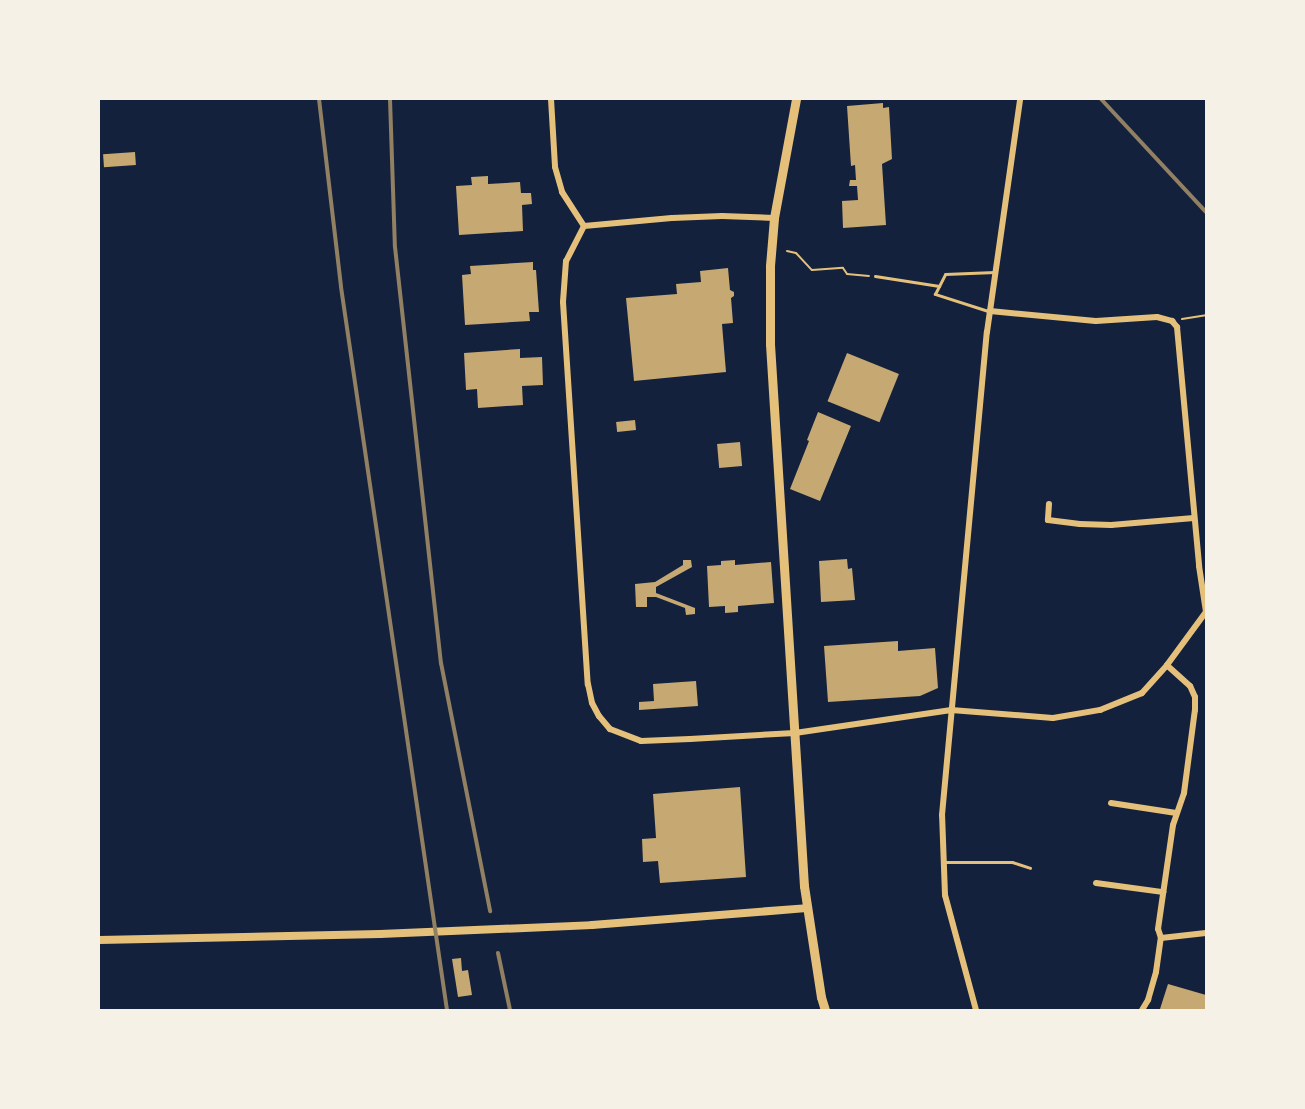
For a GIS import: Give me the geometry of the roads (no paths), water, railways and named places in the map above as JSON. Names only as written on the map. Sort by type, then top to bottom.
[{"type":"main road","points":[[796,99],[774,218],[770,266],[772,403],[806,908],[820,997],[825,1010]]},
{"type":"main road","points":[[99,940],[380,934],[592,925],[806,908]]},
{"type":"street","points":[[550,99],[555,167],[562,192],[584,226]]},
{"type":"street","points":[[976,1010],[952,928],[941,862],[942,815],[990,311],[1020,99]]},
{"type":"street","points":[[584,226],[672,218],[722,216],[774,218]]},
{"type":"street","points":[[584,226],[566,261],[563,302],[588,684],[592,703],[610,729],[641,741],[795,733],[951,710],[1053,717],[1100,710],[1142,693],[1167,665],[1206,612],[1194,518],[1180,337],[1172,321],[1157,317],[1078,320],[990,311]]},
{"type":"street","points":[[1048,504],[1048,520],[1080,524],[1111,525],[1194,518]]},
{"type":"street","points":[[1142,1010],[1148,1000],[1156,972],[1161,938],[1158,929],[1163,892],[1176,813],[1184,793],[1195,697],[1182,676],[1167,665]]},
{"type":"street","points":[[1111,803],[1176,813]]},
{"type":"street","points":[[1096,883],[1163,892]]},
{"type":"street","points":[[1161,938],[1206,933]]},
{"type":"lane","points":[[990,311],[934,294],[945,274],[996,272]]},
{"type":"lane","points":[[875,276],[939,286]]},
{"type":"lane","points":[[941,862],[1012,862],[1030,868]]},
{"type":"railway","points":[[319,99],[341,287],[447,1010]]},
{"type":"railway","points":[[390,99],[395,247],[441,663],[490,911]]},
{"type":"railway","points":[[1101,99],[1206,212]]},
{"type":"railway","points":[[498,953],[510,1010]]}]
